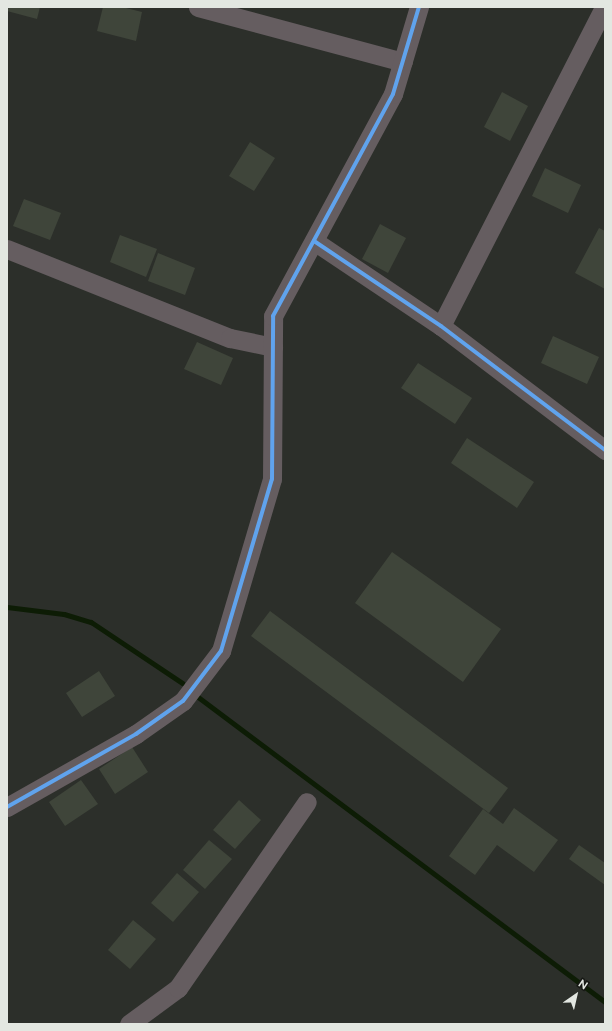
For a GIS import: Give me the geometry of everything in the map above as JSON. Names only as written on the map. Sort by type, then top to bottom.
[{"type":"street","points":[[198,7],[403,62]]},
{"type":"street","points":[[7,807],[136,734],[183,701],[221,651],[272,479],[273,316],[393,94],[419,7]]},
{"type":"street","points":[[441,326],[604,7]]},
{"type":"street","points":[[314,241],[441,326],[605,450]]},
{"type":"street","points":[[7,249],[230,338],[273,348]]},
{"type":"street","points":[[129,1024],[178,988],[307,802]]},
{"type":"building","points":[[7,7],[40,7],[37,19],[7,11]]},
{"type":"building","points":[[103,7],[122,7],[142,12],[136,41],[97,31]]},
{"type":"building","points":[[502,92],[528,106],[510,141],[484,127]]},
{"type":"building","points":[[250,142],[275,158],[254,191],[229,176]]},
{"type":"building","points":[[545,168],[581,185],[568,213],[532,196]]},
{"type":"building","points":[[24,199],[61,213],[50,240],[13,226]]},
{"type":"building","points":[[380,224],[406,238],[388,273],[362,259]]},
{"type":"building","points":[[599,228],[605,231],[605,289],[575,273]]},
{"type":"building","points":[[120,235],[157,249],[146,277],[110,262]]},
{"type":"building","points":[[158,253],[195,268],[185,295],[148,281]]},
{"type":"building","points":[[553,336],[599,357],[587,384],[541,363]]},
{"type":"building","points":[[197,342],[233,358],[221,385],[184,369]]},
{"type":"building","points":[[418,363],[472,398],[455,424],[401,388]]},
{"type":"building","points":[[467,438],[534,482],[517,508],[451,463]]},
{"type":"building","points":[[392,552],[501,629],[463,682],[355,603]]},
{"type":"building","points":[[270,611],[508,788],[489,813],[251,636]]},
{"type":"building","points":[[99,671],[115,696],[82,717],[66,693]]},
{"type":"building","points":[[132,747],[148,772],[115,794],[99,769]]},
{"type":"building","points":[[81,780],[98,804],[65,826],[49,802]]},
{"type":"building","points":[[239,800],[261,820],[235,849],[213,830]]},
{"type":"building","points":[[514,808],[558,840],[534,872],[497,845],[475,875],[449,856],[483,809],[503,824]]},
{"type":"building","points":[[209,840],[232,859],[205,889],[183,870]]},
{"type":"building","points":[[579,845],[605,863],[605,885],[569,859]]},
{"type":"building","points":[[177,873],[199,892],[173,922],[151,903]]},
{"type":"building","points":[[133,920],[156,939],[130,969],[108,950]]},
{"type":"waterway","points":[[7,607],[64,614],[91,622],[182,683]]},
{"type":"waterway","points":[[198,697],[605,1002]]},
{"type":"cycle path","points":[[7,807],[136,734],[183,701],[221,651],[272,479],[273,316],[393,94],[419,7]]},
{"type":"cycle path","points":[[314,241],[441,326],[605,450]]}]
